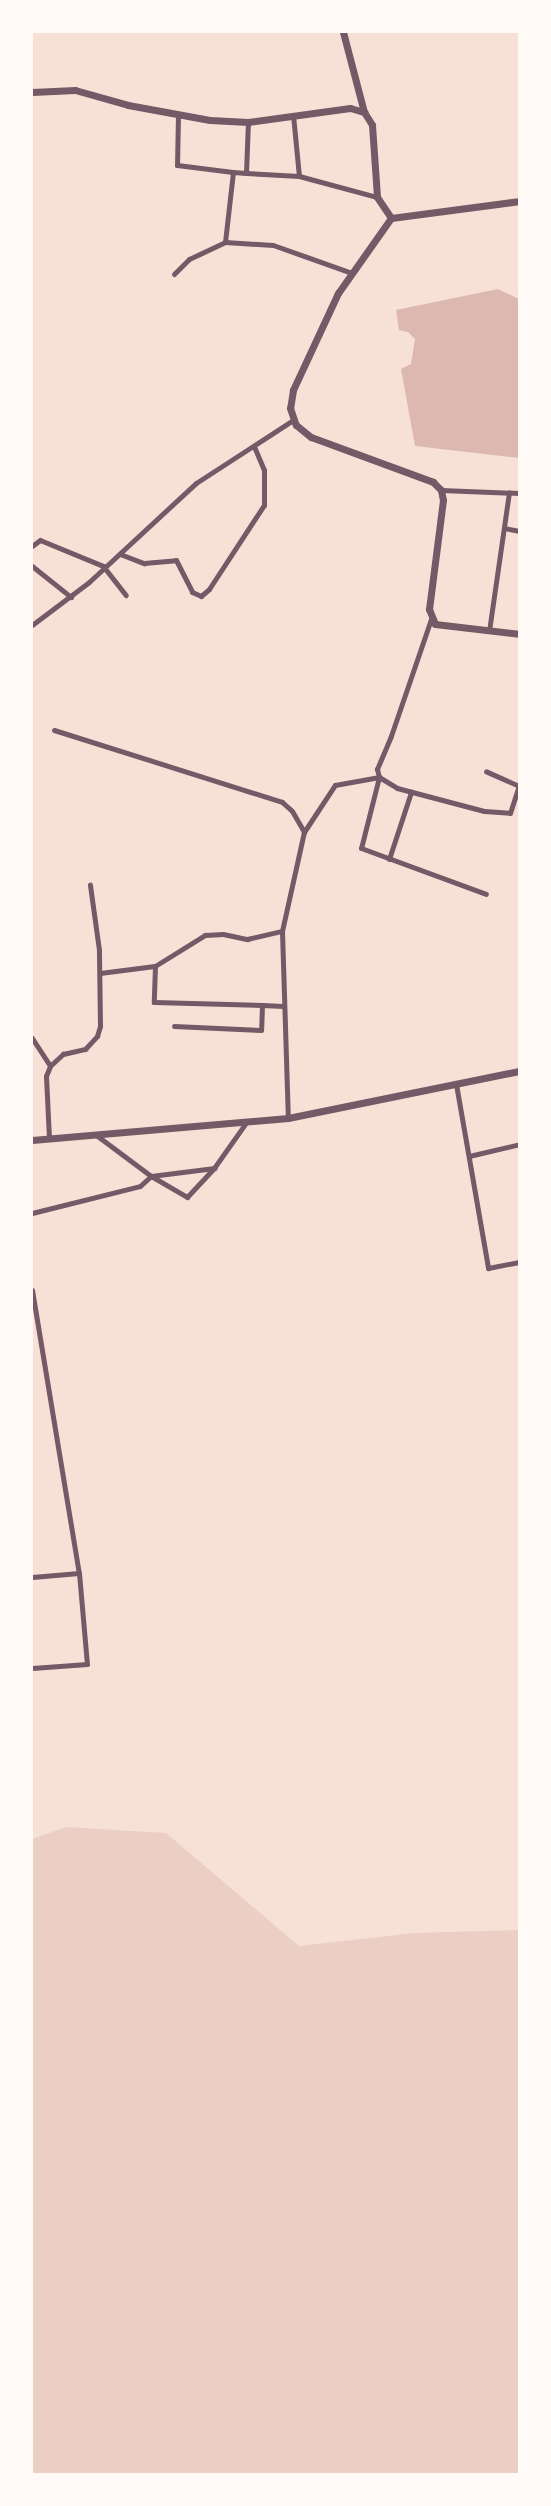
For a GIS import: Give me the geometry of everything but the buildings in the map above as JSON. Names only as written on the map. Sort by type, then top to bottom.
[{"type":"street","points":[[343,32],[375,138],[377,197],[391,218]]},
{"type":"street","points":[[32,92],[75,90],[178,115],[248,122],[350,108],[365,112]]},
{"type":"street","points":[[178,115],[177,165],[299,176],[377,197]]},
{"type":"street","points":[[293,115],[299,176]]},
{"type":"street","points":[[246,173],[248,122]]},
{"type":"street","points":[[225,242],[233,172]]},
{"type":"street","points":[[520,201],[391,218],[338,293],[293,390],[290,408],[293,420],[311,437],[433,482],[442,490],[520,493]]},
{"type":"street","points":[[174,274],[189,258],[225,242],[272,246],[352,273]]},
{"type":"street","points":[[32,625],[71,597],[195,484],[293,420]]},
{"type":"street","points":[[120,554],[144,563],[176,560],[192,592],[201,596],[209,589],[264,505],[264,470],[254,447]]},
{"type":"street","points":[[442,490],[429,609],[431,619],[435,624],[520,634]]},
{"type":"street","points":[[489,632],[509,492]]},
{"type":"street","points":[[504,528],[520,531]]},
{"type":"street","points":[[32,546],[40,540],[103,566],[126,595]]},
{"type":"street","points":[[32,566],[71,597]]},
{"type":"street","points":[[431,619],[377,769],[379,777],[383,782],[411,792],[484,811],[520,814]]},
{"type":"street","points":[[54,730],[282,803],[297,816],[304,832]]},
{"type":"street","points":[[486,772],[519,786],[510,813]]},
{"type":"street","points":[[288,1118],[282,931],[304,832],[335,785],[379,777]]},
{"type":"street","points":[[379,777],[362,848],[486,894]]},
{"type":"street","points":[[389,859],[411,792]]},
{"type":"street","points":[[48,1138],[46,1076],[50,1066],[63,1054],[85,1049],[97,1036],[100,1026],[96,914],[90,885]]},
{"type":"street","points":[[100,973],[155,966],[205,935],[223,934],[247,939],[282,931]]},
{"type":"street","points":[[155,966],[154,1002],[283,1006]]},
{"type":"street","points":[[174,1026],[261,1030],[262,1005]]},
{"type":"street","points":[[32,1038],[50,1066]]},
{"type":"street","points":[[32,1140],[245,1124],[288,1118],[520,1071]]},
{"type":"street","points":[[456,1084],[488,1268],[520,1262]]},
{"type":"street","points":[[95,1134],[151,1176],[187,1197],[214,1168],[245,1124]]},
{"type":"street","points":[[469,1156],[520,1144]]},
{"type":"street","points":[[32,1213],[140,1186],[151,1176],[214,1168]]},
{"type":"street","points":[[32,1290],[79,1573],[88,1664],[32,1668]]},
{"type":"street","points":[[32,1577],[79,1573]]},
{"type":"shaded area","points":[[498,289],[519,299],[519,458],[415,446],[401,369],[411,364],[415,339],[408,332],[399,330],[396,310]]},
{"type":"shaded area","points":[[66,1827],[166,1833],[299,1946],[414,1933],[519,1930],[519,2474],[32,2474],[32,1839]]}]
